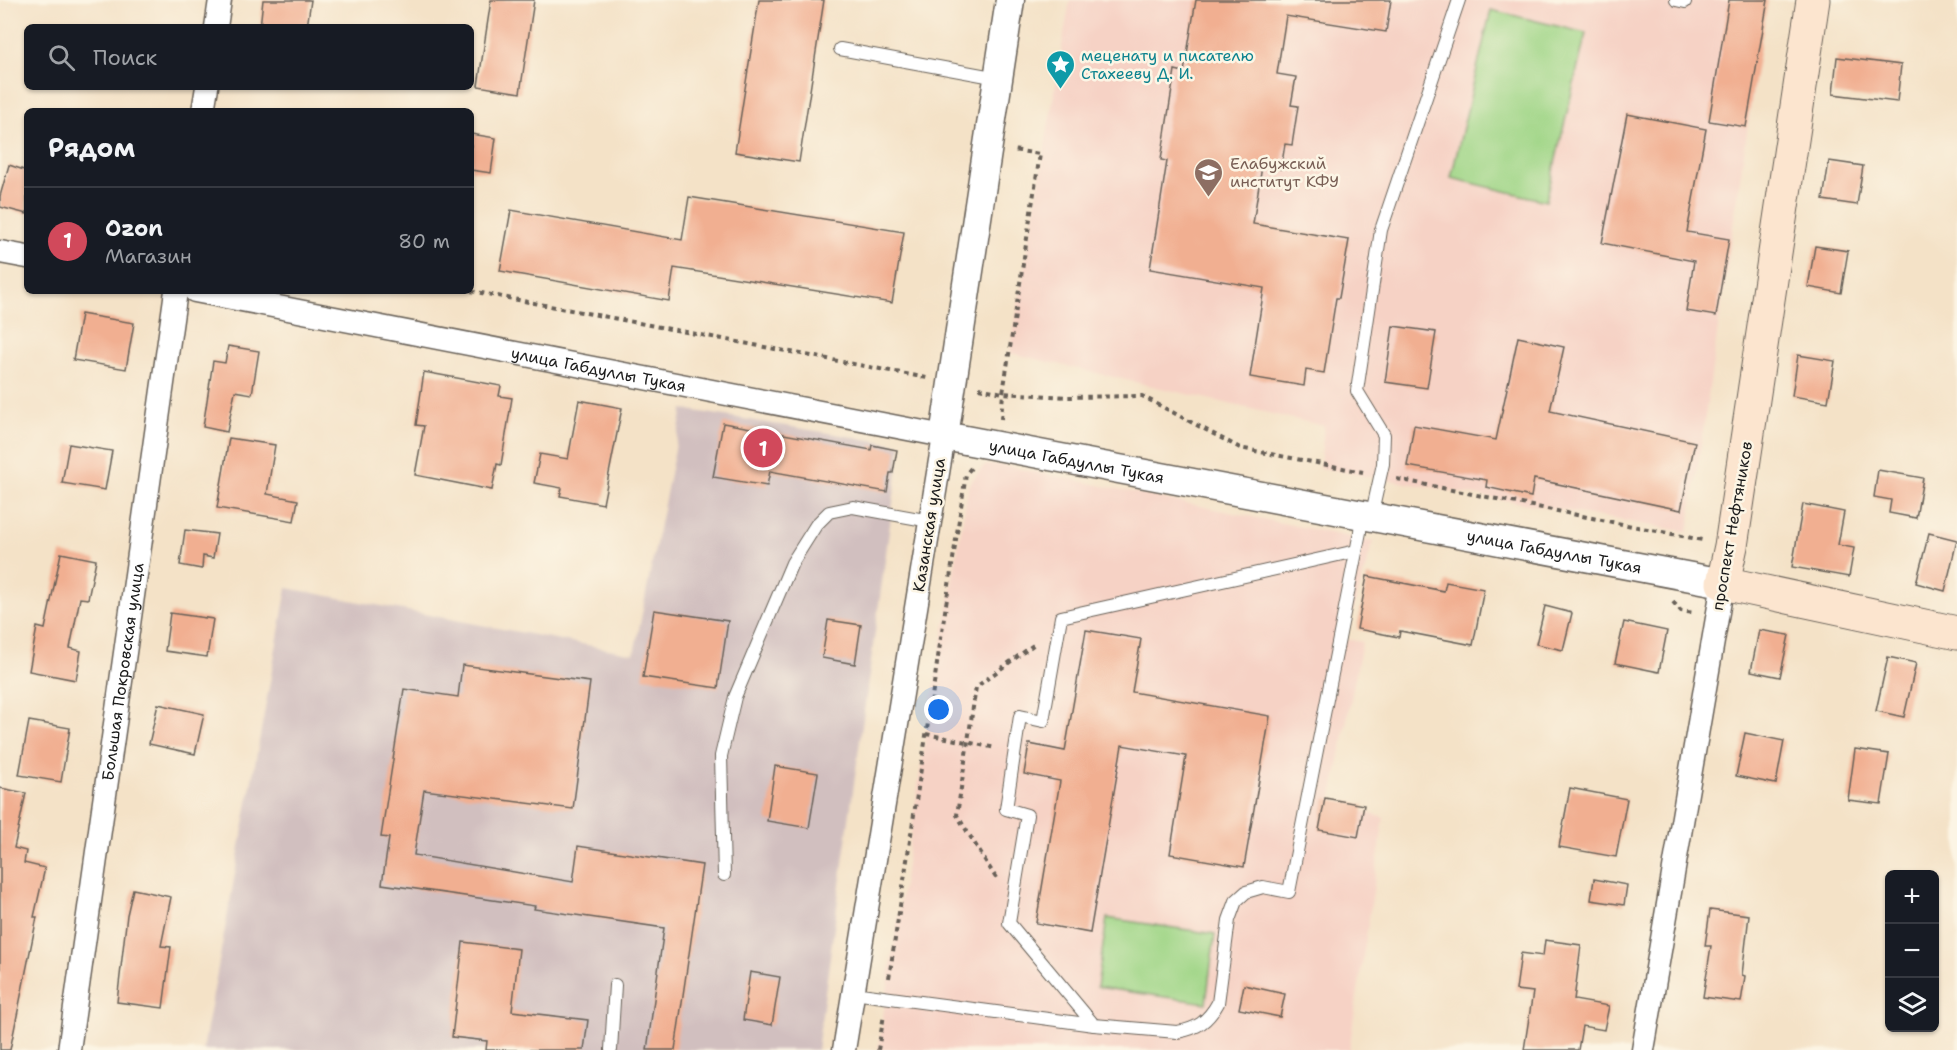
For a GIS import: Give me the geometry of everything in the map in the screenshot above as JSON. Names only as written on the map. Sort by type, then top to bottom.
[{"type":"main road","name":"проспект Нефтяников","points":[[1723,583],[1731,546],[1813,0]]},
{"type":"main road","name":"улица Габдуллы Тукая","points":[[1723,583],[1957,633]]},
{"type":"street","points":[[216,24],[220,0]]},
{"type":"street","name":"Казанская улица","points":[[844,1050],[944,435],[1010,0]]},
{"type":"street","points":[[204,108],[206,90]]},
{"type":"street","points":[[0,252],[24,256]]},
{"type":"street","name":"Большая Покровская улица","points":[[69,1050],[176,294]]},
{"type":"street","name":"улица Габдуллы Тукая","points":[[211,294],[1723,583]]},
{"type":"street","name":"проспект Нефтяников","points":[[1643,1050],[1723,583]]},
{"type":"lane","points":[[853,993],[1094,1025],[1177,1032],[1189,1030],[1202,1024],[1212,1014],[1218,1003],[1229,920],[1236,901],[1246,892],[1263,887],[1289,892],[1360,532],[1383,464],[1384,435],[1357,391],[1382,230],[1459,0]]},
{"type":"lane","points":[[840,49],[998,78]]},
{"type":"lane","points":[[724,875],[721,756],[735,697],[792,563],[816,525],[829,512],[853,507],[930,521]]},
{"type":"lane","points":[[1094,1025],[1009,923],[1027,815],[1006,809],[1020,716],[1043,721],[1061,617],[1356,551]]},
{"type":"lane","points":[[610,1050],[615,985]]},
{"type":"path","points":[[878,1050],[966,474],[978,460],[997,456],[1000,446],[1003,393],[1040,154],[988,146]]},
{"type":"path","points":[[474,292],[1003,393],[1066,397],[1142,396],[1240,448],[1731,546]]},
{"type":"path","points":[[1666,594],[1681,611],[1716,615]]},
{"type":"path","points":[[1012,904],[957,815],[976,687],[1060,626]]},
{"type":"path","points":[[926,734],[1015,751]]},
{"type":"shaded area","points":[[1070,0],[1768,0],[1688,532],[1320,468],[1324,426],[1010,353]]},
{"type":"shaded area","points":[[683,409],[901,445],[817,1050],[203,1050],[287,588],[634,654]]},
{"type":"shaded area","points":[[997,464],[1373,542],[1345,639],[1362,642],[1331,801],[1384,818],[1349,1050],[878,1050],[926,734],[969,484],[984,466]]},
{"type":"green space","points":[[1491,10],[1586,33],[1546,201],[1451,178]]},
{"type":"green space","points":[[1107,918],[1215,934],[1206,1003],[1097,987]]},
{"type":"building","points":[[263,0],[311,0],[307,24],[260,24]]},
{"type":"building","points":[[491,0],[534,0],[520,93],[478,86]]},
{"type":"building","points":[[759,0],[824,0],[799,162],[735,152]]},
{"type":"building","name":"Елабужский институт КФУ","points":[[1196,0],[1391,0],[1386,32],[1286,16],[1277,74],[1296,77],[1291,105],[1298,106],[1292,145],[1285,144],[1281,169],[1262,166],[1253,224],[1349,240],[1339,298],[1336,298],[1324,373],[1306,370],[1304,386],[1250,377],[1264,288],[1150,269],[1167,161],[1161,160],[1175,70],[1184,72]]},
{"type":"building","points":[[1729,0],[1768,0],[1746,127],[1709,121]]},
{"type":"building","points":[[1837,57],[1901,65],[1897,102],[1833,94]]},
{"type":"building","points":[[1627,114],[1706,129],[1687,232],[1729,239],[1716,316],[1686,311],[1694,261],[1602,243]]},
{"type":"building","points":[[474,134],[496,138],[491,173],[474,170]]},
{"type":"building","points":[[1829,161],[1863,166],[1857,205],[1823,200]]},
{"type":"building","points":[[9,165],[24,170],[24,213],[0,207],[0,196]]},
{"type":"building","points":[[689,197],[904,232],[892,303],[674,268],[669,301],[500,271],[511,210],[682,240]]},
{"type":"building","points":[[1815,246],[1848,251],[1841,293],[1808,287]]},
{"type":"building","points":[[81,314],[134,323],[126,369],[73,360]]},
{"type":"building","points":[[1393,326],[1436,332],[1427,388],[1385,382]]},
{"type":"building","points":[[1518,337],[1564,347],[1550,411],[1695,442],[1681,510],[1534,479],[1531,497],[1486,487],[1487,480],[1407,466],[1414,425],[1496,440]]},
{"type":"building","points":[[228,346],[259,351],[252,394],[235,391],[227,432],[203,427],[213,361],[225,363]]},
{"type":"building","points":[[1798,355],[1835,361],[1828,402],[1792,396]]},
{"type":"building","points":[[424,372],[501,386],[499,396],[512,398],[501,465],[497,464],[492,490],[415,475],[424,426],[416,425]]},
{"type":"building","points":[[579,400],[622,408],[603,504],[560,496],[562,488],[534,483],[540,454],[568,459]]},
{"type":"building","points":[[723,423],[871,450],[872,445],[897,450],[887,492],[770,471],[767,486],[713,477]]},
{"type":"building","points":[[229,438],[275,445],[267,494],[298,500],[294,521],[217,508]]},
{"type":"building","points":[[69,444],[112,451],[105,490],[62,483]]},
{"type":"building","points":[[1878,470],[1923,478],[1916,518],[1889,513],[1891,500],[1874,497]]},
{"type":"building","points":[[1803,504],[1844,512],[1838,545],[1854,548],[1849,577],[1792,567]]},
{"type":"building","points":[[185,530],[217,534],[213,558],[203,556],[202,569],[180,565]]},
{"type":"building","points":[[1929,533],[1957,540],[1945,591],[1916,583]]},
{"type":"building","points":[[61,553],[96,560],[88,599],[80,598],[70,648],[81,651],[76,680],[29,671],[37,627],[45,629]]},
{"type":"building","points":[[1367,576],[1444,591],[1446,582],[1484,589],[1473,645],[1400,631],[1399,637],[1357,629]]},
{"type":"building","points":[[1545,606],[1572,613],[1563,650],[1536,644]]},
{"type":"building","points":[[654,610],[728,621],[718,688],[643,677]]},
{"type":"building","points":[[170,613],[213,619],[207,657],[165,651]]},
{"type":"building","points":[[828,620],[861,625],[855,664],[822,658]]},
{"type":"building","points":[[1624,622],[1667,631],[1659,672],[1615,663]]},
{"type":"building","points":[[1086,630],[1141,639],[1132,692],[1270,716],[1244,867],[1170,854],[1186,756],[1122,745],[1090,933],[1036,923],[1060,781],[1024,774],[1029,744],[1065,751]]},
{"type":"building","points":[[1759,630],[1789,635],[1780,677],[1751,671]]},
{"type":"building","points":[[1888,657],[1916,663],[1904,717],[1876,711]]},
{"type":"building","points":[[462,665],[590,682],[573,809],[424,790],[414,855],[573,882],[578,846],[702,865],[675,1050],[647,1050],[664,928],[534,909],[535,906],[382,884],[389,838],[381,837],[404,689],[458,697]]},
{"type":"building","points":[[158,704],[204,714],[195,754],[149,744]]},
{"type":"building","points":[[29,721],[70,728],[61,782],[19,775]]},
{"type":"building","points":[[1745,733],[1784,741],[1776,784],[1736,776]]},
{"type":"building","points":[[1855,749],[1889,754],[1881,804],[1848,800]]},
{"type":"building","points":[[775,766],[818,773],[809,828],[767,821]]},
{"type":"building","points":[[0,788],[26,793],[14,848],[26,851],[24,863],[45,868],[10,1050],[0,1050]]},
{"type":"building","points":[[1570,788],[1627,799],[1616,857],[1559,847]]},
{"type":"building","points":[[1325,798],[1364,805],[1358,837],[1319,830]]},
{"type":"building","points":[[1594,879],[1627,885],[1624,905],[1591,900]]},
{"type":"building","points":[[133,889],[171,897],[161,946],[171,947],[163,1008],[117,1002],[127,915]]},
{"type":"building","points":[[1710,910],[1749,915],[1741,1002],[1703,997],[1711,946],[1705,946]]},
{"type":"building","points":[[1545,940],[1581,945],[1574,1000],[1609,1006],[1604,1030],[1582,1026],[1578,1050],[1524,1050],[1533,992],[1516,990],[1521,953],[1543,956]]},
{"type":"building","points":[[463,942],[519,949],[512,1011],[588,1020],[584,1050],[486,1050],[487,1041],[452,1037]]},
{"type":"building","points":[[750,972],[780,977],[772,1025],[743,1020]]},
{"type":"building","points":[[1244,985],[1285,994],[1280,1017],[1239,1009]]},
{"type":"place","name":"меценату и писателю Стахееву Д. И.","points":[[1060,90]]},
{"type":"place","name":"Елабужский институт КФУ","points":[[1209,198]]},
{"type":"place","name":"Ozon","points":[[763,448]]}]
